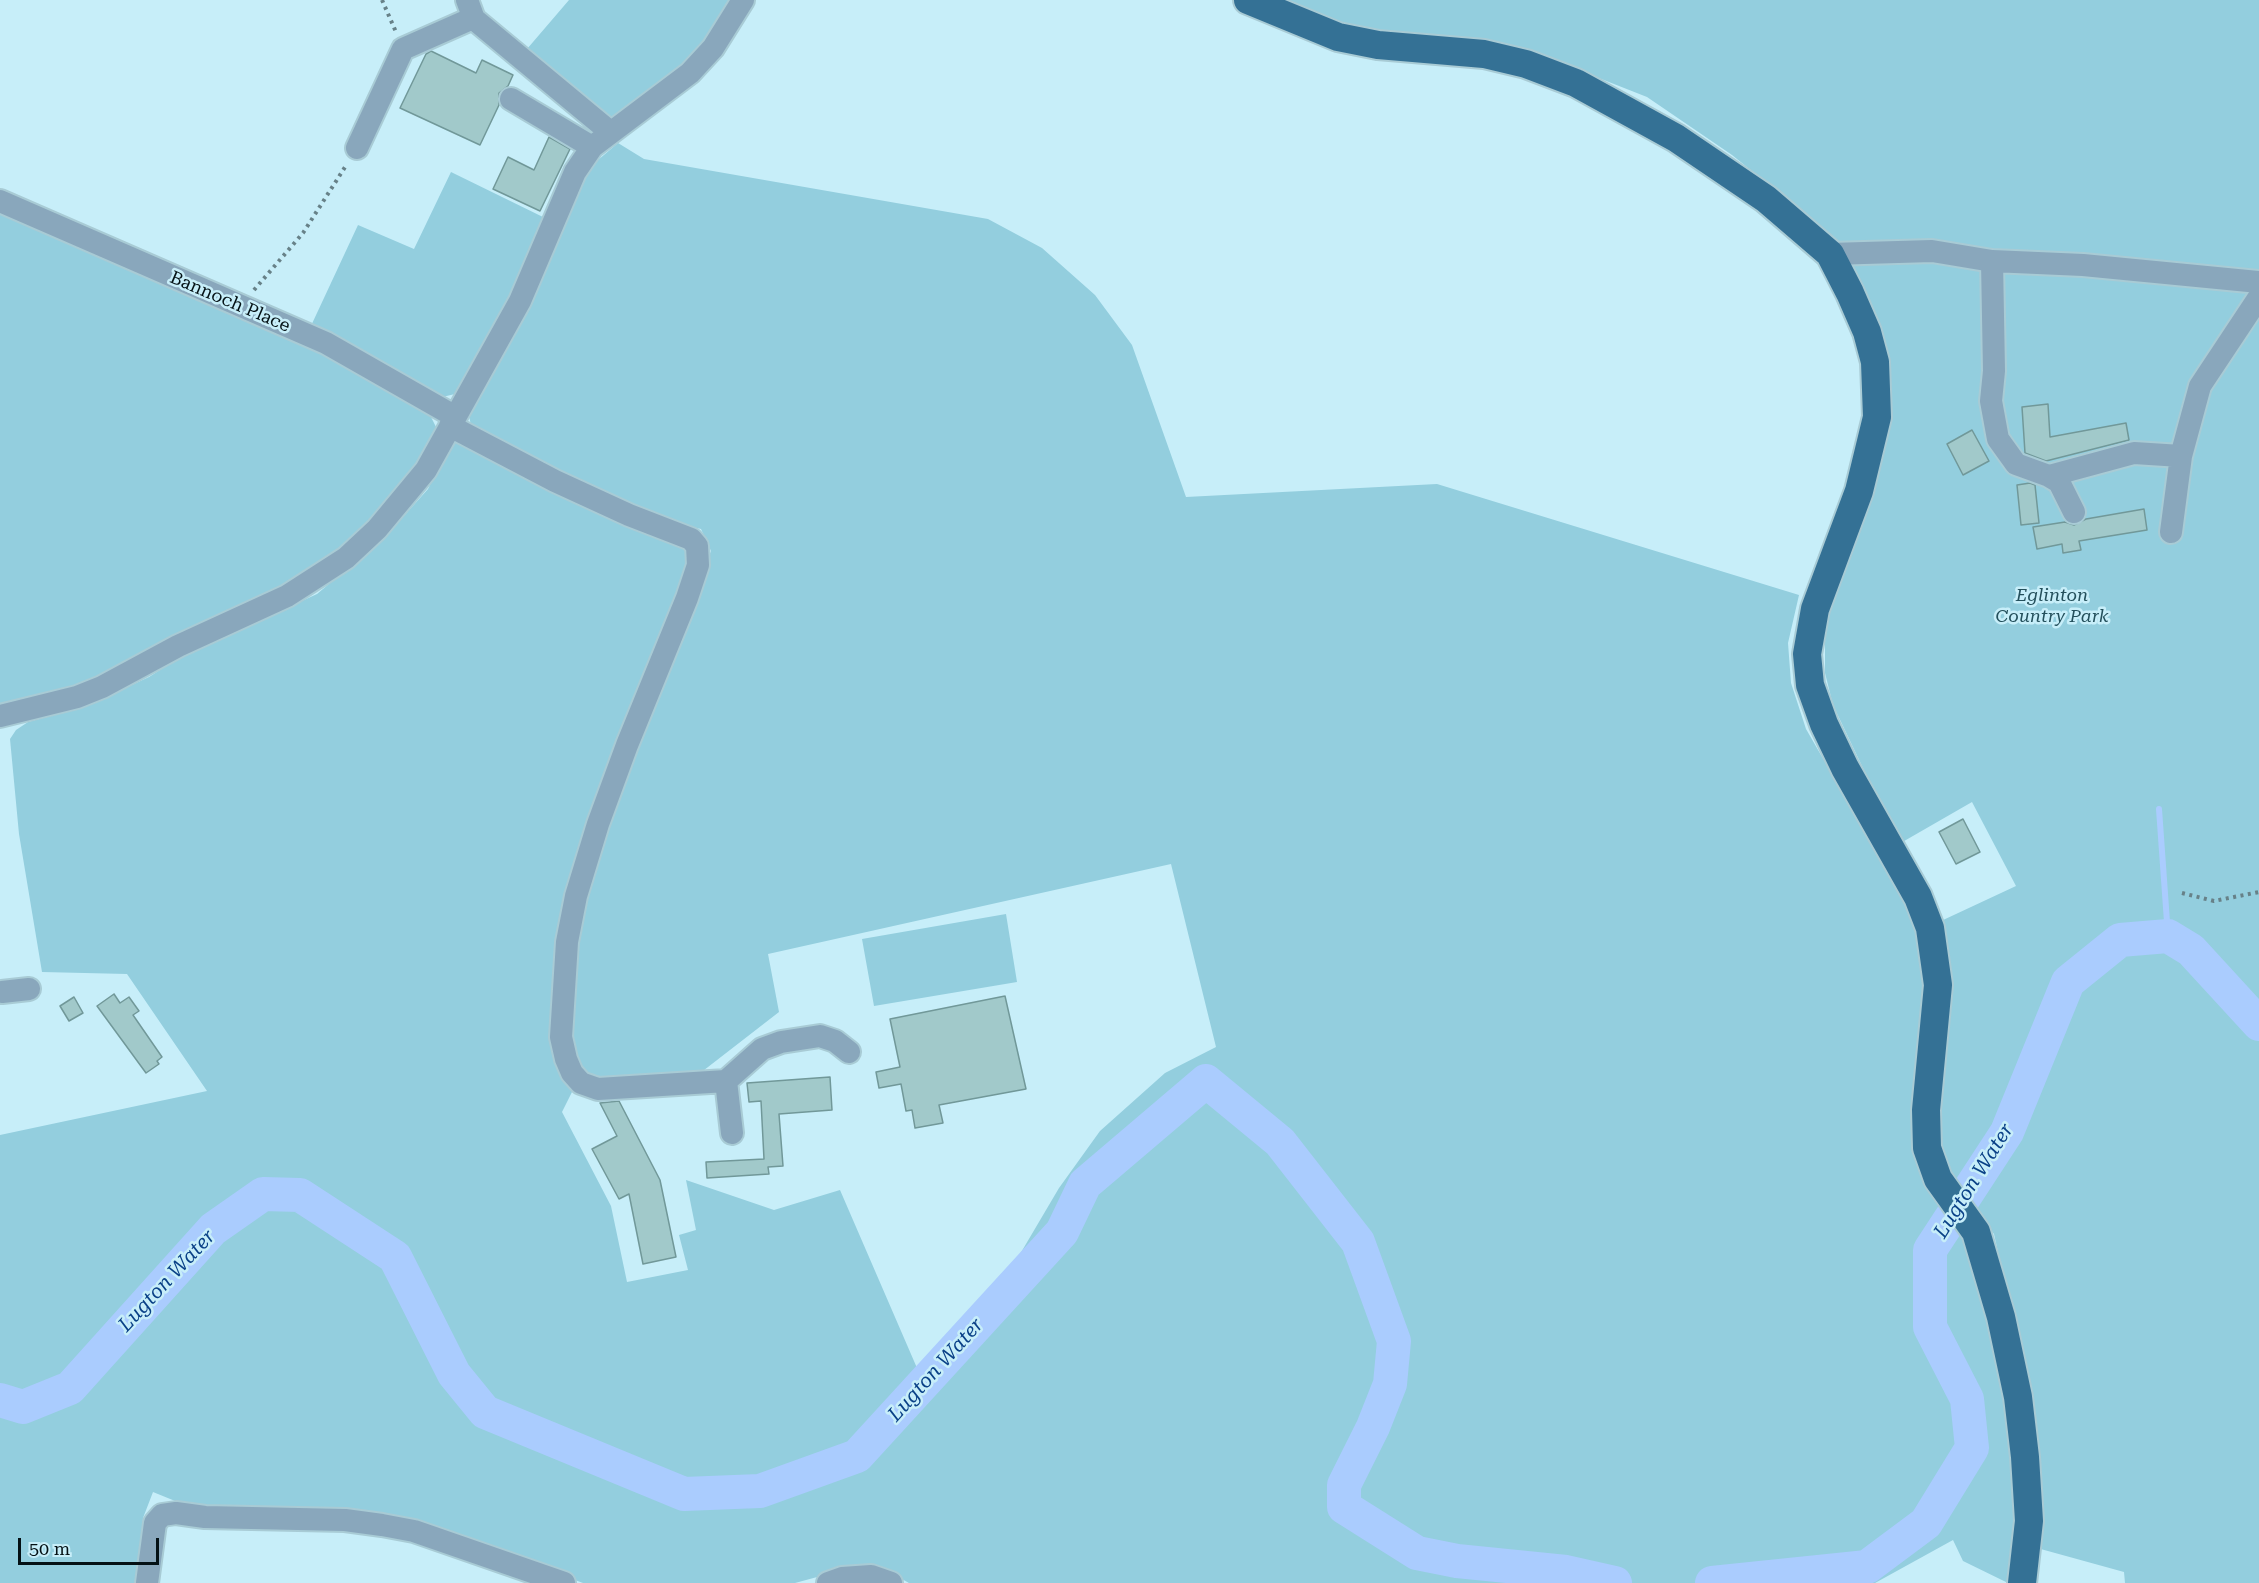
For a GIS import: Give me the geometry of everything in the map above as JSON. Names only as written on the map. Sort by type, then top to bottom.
[{"type":"main road","points":[[1248,0],[1338,38],[1378,45],[1484,54],[1526,64],[1576,83],[1624,107],[1727,171],[1783,212],[1830,254],[1867,332],[1875,362],[1877,417],[1859,491],[1815,609],[1808,654],[1810,685],[1824,724],[1845,768],[1918,897],[1930,928],[1938,985],[1925,1129],[1931,1166],[1968,1218],[1987,1265],[2018,1397],[2029,1521],[2022,1583]]},
{"type":"street","points":[[0,716],[77,697],[102,687],[178,646],[287,596],[346,558],[407,496],[426,470],[520,301],[574,172],[592,147],[609,131],[690,73],[713,48],[743,0]]},
{"type":"street","points":[[357,148],[403,49],[470,9],[609,131]]},
{"type":"street","points":[[511,99],[592,147]]},
{"type":"street","name":"Bannoch Place","points":[[0,201],[326,343],[555,481],[629,515],[691,539],[697,546],[698,565],[687,598],[622,756],[576,896],[567,942],[561,1037],[572,1073],[582,1083],[598,1089],[726,1081]]},
{"type":"street","points":[[1830,254],[1932,251],[1992,261],[2083,266],[2259,282]]},
{"type":"street","points":[[1992,261],[1994,371],[1991,401],[1998,439],[2016,464],[2059,482],[2074,512]]},
{"type":"street","points":[[2170,532],[2181,456],[2200,386],[2259,297]]},
{"type":"street","points":[[2049,476],[2134,453],[2181,456]]},
{"type":"street","points":[[2,992],[29,989]]},
{"type":"street","points":[[732,1133],[726,1081],[762,1049],[781,1042],[820,1036],[836,1041],[849,1052]]},
{"type":"street","points":[[147,1583],[155,1523],[162,1515],[176,1513],[345,1520],[382,1525],[414,1531],[564,1583]]},
{"type":"street","points":[[828,1583],[864,1576],[891,1583]]},
{"type":"path","points":[[382,0],[403,49]]},
{"type":"path","points":[[239,306],[269,275],[303,233],[357,148]]},
{"type":"path","points":[[2182,893],[2214,901],[2259,892]]},
{"type":"green space","points":[[569,0],[729,0],[700,49],[643,99],[607,120],[527,49]]},
{"type":"green space","name":"Eglinton Country Park","points":[[1278,0],[2259,0],[2259,1583],[2125,1583],[2124,1572],[2037,1548],[2010,1306],[1994,1234],[1951,1178],[1935,1134],[1941,921],[2016,886],[1972,802],[1899,844],[1833,705],[1825,673],[1825,616],[1878,472],[1857,280],[1829,233],[1732,155],[1647,97],[1553,60],[1349,25]]},
{"type":"green space","points":[[618,143],[644,159],[988,219],[1042,248],[1095,295],[1132,345],[1186,497],[1437,484],[1799,595],[1788,643],[1791,683],[1806,729],[1908,906],[1922,945],[1926,985],[1913,1110],[1965,1230],[2002,1363],[2020,1503],[2008,1583],[1963,1561],[1953,1540],[1875,1583],[909,1583],[884,1569],[854,1567],[795,1583],[583,1583],[425,1524],[365,1511],[185,1505],[153,1492],[143,1518],[138,1583],[0,1583],[0,1135],[207,1091],[127,974],[42,972],[19,834],[10,739],[16,730],[28,722],[77,709],[110,695],[149,677],[180,657],[317,594],[386,536],[428,489],[452,439],[684,548],[689,561],[568,897],[562,1077],[572,1092],[562,1112],[611,1206],[627,1282],[688,1270],[679,1235],[696,1230],[686,1180],[774,1210],[840,1190],[917,1368],[1013,1266],[1059,1188],[1100,1131],[1165,1073],[1216,1047],[1171,864],[768,954],[779,1012],[699,1074],[602,1079],[582,1072],[570,1037],[576,942],[596,865],[628,770],[711,551],[701,529],[659,519],[599,493],[471,425],[468,412],[581,181],[598,160]]},
{"type":"green space","points":[[451,172],[545,218],[519,285],[455,394],[438,398],[310,328],[358,225],[414,249]]},
{"type":"green space","points":[[0,212],[295,338],[427,409],[437,429],[431,449],[346,548],[283,589],[85,684],[0,707]]},
{"type":"green space","points":[[1006,914],[1017,982],[874,1006],[862,939]]},
{"type":"building","points":[[431,51],[476,73],[482,60],[513,75],[508,86],[499,93],[499,105],[480,145],[400,108],[426,54]]},
{"type":"building","points":[[549,137],[570,149],[540,211],[493,189],[508,157],[534,170]]},
{"type":"building","points":[[2048,404],[2050,437],[2126,423],[2129,440],[2046,461],[2025,453],[2022,407]]},
{"type":"building","points":[[1972,430],[1989,461],[1963,475],[1947,444]]},
{"type":"building","points":[[2030,483],[2035,485],[2039,523],[2021,525],[2017,485]]},
{"type":"building","points":[[2144,509],[2147,530],[2079,541],[2081,550],[2063,553],[2062,544],[2037,549],[2033,527],[2065,522],[2074,525],[2086,519]]},
{"type":"building","points":[[1963,819],[1980,852],[1956,864],[1939,832]]},
{"type":"building","points":[[114,994],[120,1003],[129,997],[139,1011],[133,1015],[162,1057],[157,1061],[159,1064],[146,1073],[97,1006]]},
{"type":"building","points":[[1005,996],[1026,1089],[939,1105],[943,1123],[915,1128],[912,1110],[906,1111],[901,1084],[879,1088],[876,1072],[900,1067],[890,1019]]},
{"type":"building","points":[[74,997],[83,1013],[69,1021],[60,1006]]},
{"type":"building","points":[[830,1077],[832,1110],[779,1114],[783,1166],[768,1167],[769,1174],[707,1178],[706,1162],[764,1159],[761,1101],[749,1102],[747,1083]]},
{"type":"building","points":[[619,1101],[660,1180],[676,1257],[643,1264],[629,1194],[619,1199],[592,1149],[617,1136],[600,1103]]},
{"type":"waterway","points":[[2159,809],[2168,936]]},
{"type":"waterway","name":"Lugton Water","points":[[1712,1583],[1867,1567],[1926,1523],[1972,1448],[1967,1399],[1930,1327],[1930,1250],[2007,1132],[2068,982],[2120,940],[2168,936],[2191,950],[2259,1024]]},
{"type":"waterway","name":"Lugton Water","points":[[0,1400],[23,1407],[70,1388],[213,1229],[263,1194],[300,1195],[395,1257],[454,1374],[485,1412],[684,1494],[760,1491],[857,1456],[1062,1232],[1085,1184],[1206,1081],[1280,1142],[1358,1242],[1394,1341],[1390,1384],[1373,1427],[1344,1485],[1344,1507],[1417,1553],[1457,1561],[1566,1572],[1615,1583]]}]
